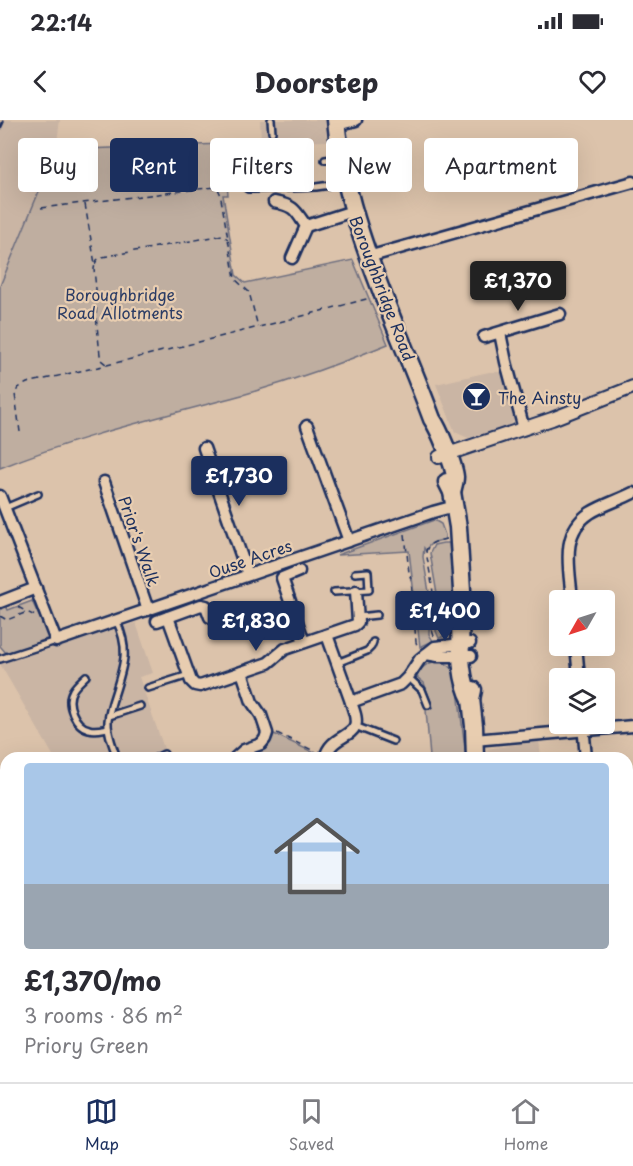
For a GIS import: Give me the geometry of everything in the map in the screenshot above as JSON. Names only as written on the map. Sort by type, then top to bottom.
[{"type":"main road","name":"Boroughbridge Road","points":[[337,123],[339,138]]},
{"type":"main road","name":"Boroughbridge Road","points":[[349,192],[353,211],[382,294],[449,453],[446,480],[454,499],[463,606],[460,614],[474,685],[469,706],[474,726],[470,734],[474,752]]},
{"type":"street","points":[[337,123],[356,120]]},
{"type":"street","points":[[368,257],[633,182]]},
{"type":"street","points":[[274,202],[287,204],[294,208],[306,226]]},
{"type":"street","points":[[292,258],[306,226],[353,211]]},
{"type":"street","points":[[484,337],[560,314]]},
{"type":"street","points":[[500,333],[524,429]]},
{"type":"street","points":[[449,453],[524,429],[633,387]]},
{"type":"street","points":[[307,426],[349,541]]},
{"type":"street","points":[[204,448],[248,575]]},
{"type":"street","name":"Prior's Walk","points":[[104,482],[148,610]]},
{"type":"street","points":[[571,590],[568,544],[575,527],[591,513],[633,493]]},
{"type":"street","points":[[0,496],[2,509],[56,641]]},
{"type":"street","name":"Ouse Acres","points":[[56,641],[404,522],[454,499]]},
{"type":"street","points":[[299,572],[282,578],[304,642]]},
{"type":"street","points":[[0,602],[36,588]]},
{"type":"street","points":[[168,617],[189,675],[195,685],[200,686],[268,663],[280,652],[355,625],[358,622],[356,591]]},
{"type":"street","points":[[157,621],[201,605],[206,606],[210,617]]},
{"type":"street","points":[[326,752],[333,743],[351,732],[356,719],[327,635]]},
{"type":"street","points":[[351,702],[401,684],[420,659],[435,647],[466,650]]},
{"type":"street","points":[[426,654],[438,656],[466,650]]},
{"type":"street","points":[[242,672],[252,702],[261,714],[267,733],[261,744],[242,752]]},
{"type":"street","points":[[615,726],[633,726]]},
{"type":"street","points":[[470,734],[549,728]]},
{"type":"street","points":[[584,734],[586,752]]},
{"type":"lane","points":[[272,120],[272,132]]},
{"type":"lane","points":[[2,509],[38,495]]},
{"type":"lane","points":[[334,592],[369,590],[368,572],[355,573]]},
{"type":"lane","points":[[358,617],[377,615]]},
{"type":"lane","points":[[115,752],[108,728],[109,716],[125,656],[122,632],[116,620]]},
{"type":"lane","points":[[0,659],[56,641]]},
{"type":"lane","points":[[337,663],[367,651],[373,642]]},
{"type":"lane","points":[[148,688],[189,675]]},
{"type":"lane","points":[[86,676],[72,691],[70,699],[75,717],[79,724],[91,730],[108,728]]},
{"type":"lane","points":[[408,677],[422,690],[428,705]]},
{"type":"lane","points":[[109,716],[140,706]]},
{"type":"lane","points":[[355,726],[393,741]]},
{"type":"path","points":[[41,208],[215,187],[220,193],[235,279],[249,292],[258,327]]},
{"type":"path","points":[[85,203],[94,264],[100,360],[107,365]]},
{"type":"path","points":[[94,264],[102,257],[137,250],[222,235],[228,240]]},
{"type":"path","points":[[20,432],[15,394],[18,388],[27,383],[107,365],[382,294]]},
{"type":"path","points":[[404,522],[416,642],[419,649],[426,654]]},
{"type":"path","points":[[439,646],[432,630],[433,593],[426,551],[432,543],[448,538]]},
{"type":"path","points":[[0,616],[7,620],[27,612],[39,619],[47,618]]},
{"type":"path","points":[[266,727],[315,752]]},
{"type":"shaded area","points":[[0,120],[60,120],[58,138],[18,138],[18,192],[39,192],[0,285]]},
{"type":"shaded area","points":[[260,120],[325,120],[326,141],[314,141],[314,138],[261,138]]},
{"type":"shaded area","points":[[489,372],[503,372],[517,417],[510,425],[468,438],[455,432],[436,384]]},
{"type":"shaded area","points":[[136,623],[153,673],[139,677],[165,752],[51,752],[0,664]]},
{"type":"shaded area","points":[[539,741],[540,752],[487,752],[487,749]]},
{"type":"green space","name":"Boroughbridge Road Allotments","points":[[210,144],[210,192],[228,192],[228,195],[223,195],[236,275],[245,283],[353,260],[388,344],[284,382],[92,436],[0,468],[0,286],[39,192],[98,192],[98,148],[110,148],[110,192],[198,192],[198,145]]},
{"type":"green space","points":[[434,520],[441,524],[445,539],[431,544],[426,551],[424,548],[423,557],[430,598],[429,634],[433,641],[420,647],[409,551],[337,555]]},
{"type":"green space","points":[[449,543],[457,623],[453,633],[439,638],[436,631],[437,594],[430,553],[434,545]]},
{"type":"green space","points":[[32,601],[49,638],[7,654],[0,646],[0,605],[5,603],[8,610]]},
{"type":"green space","points":[[437,661],[448,665],[456,674],[465,752],[430,752],[426,710],[433,707],[424,683],[417,677],[420,671],[430,663]]},
{"type":"green space","points":[[274,734],[313,752],[256,752],[272,739]]},
{"type":"railway","points":[[0,129],[4,120]]},
{"type":"place","name":"The Ainsty","points":[[477,397]]}]
